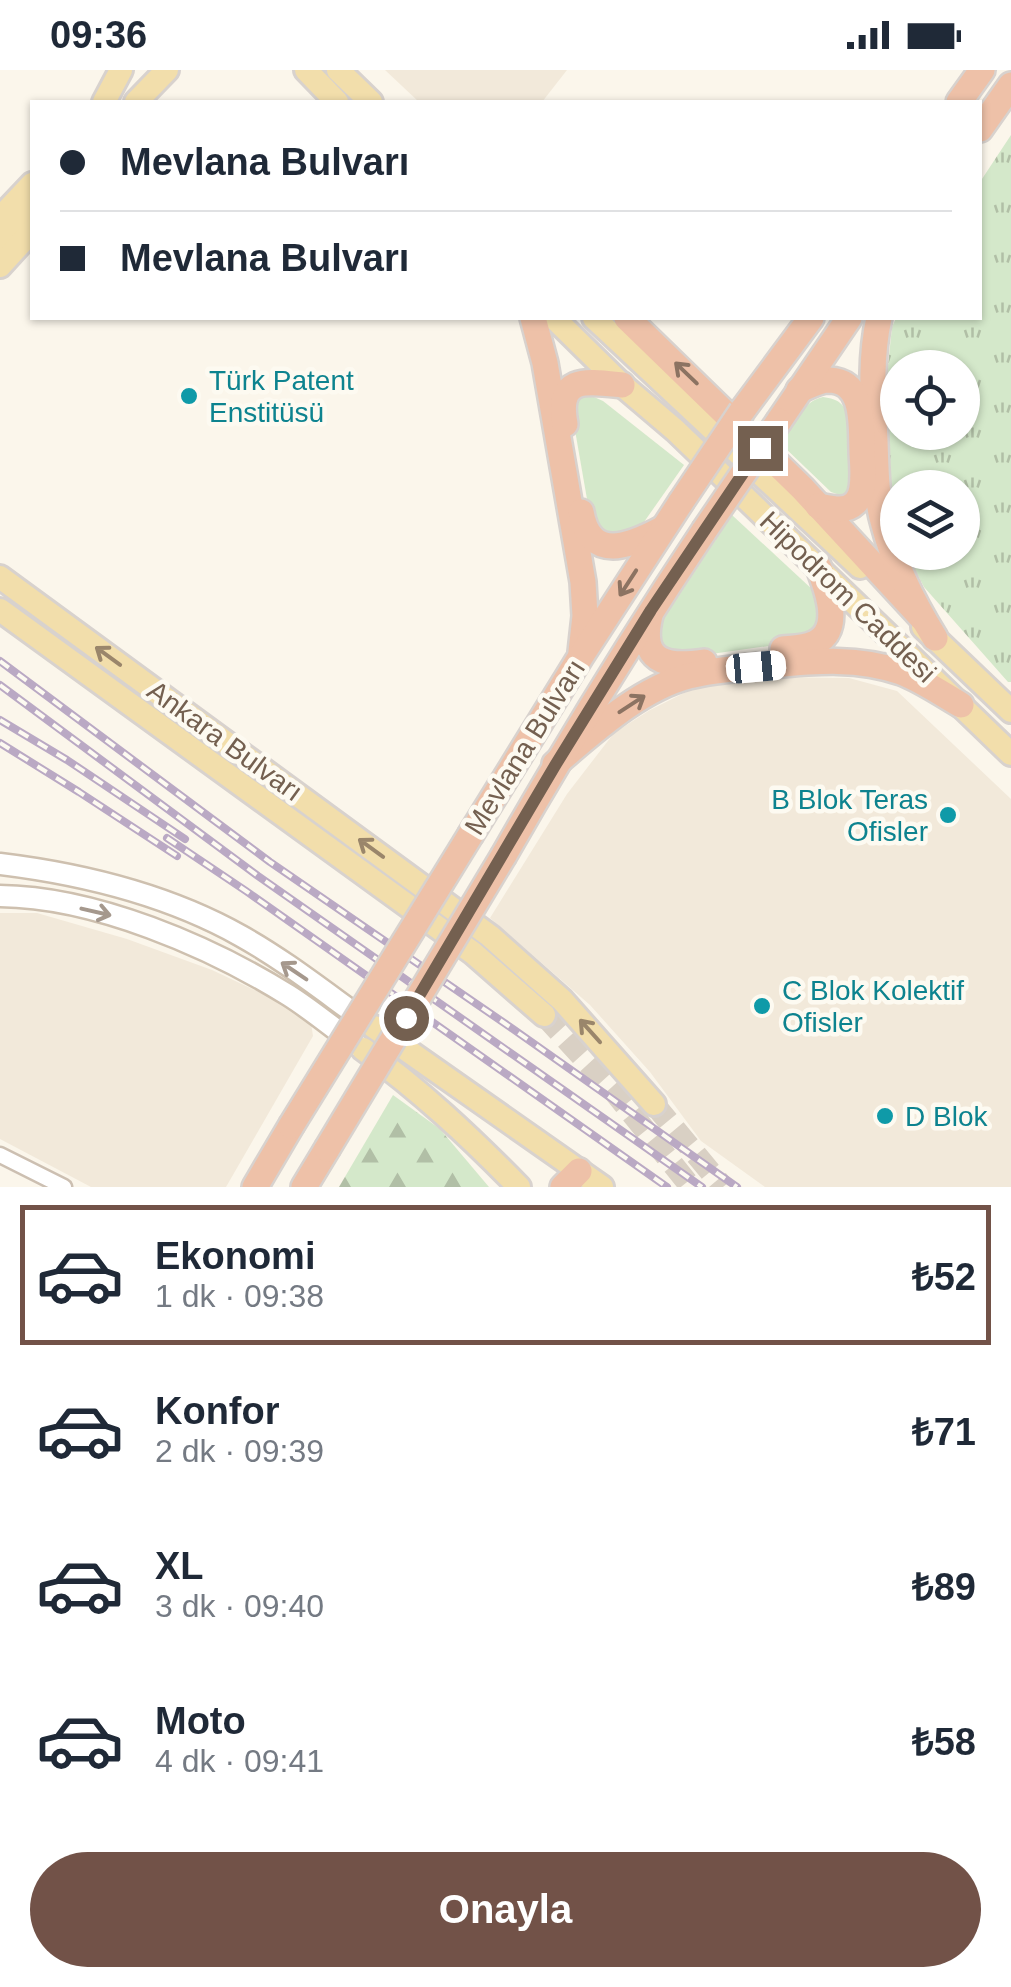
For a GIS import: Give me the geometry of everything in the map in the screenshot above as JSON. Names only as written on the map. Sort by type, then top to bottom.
[{"type":"highway","points":[[960,100],[982,70]]},
{"type":"highway","points":[[982,126],[1011,85]]},
{"type":"highway","points":[[533,320],[544,362],[582,582],[585,616],[581,656]]},
{"type":"highway","points":[[631,320],[802,488],[929,629]]},
{"type":"highway","name":"Mevlana Bulvarı","points":[[255,1187],[662,529],[810,320]]},
{"type":"highway","name":"Mevlana Bulvarı","points":[[304,1187],[651,610],[848,320]]},
{"type":"highway","points":[[879,320],[872,380],[877,487],[883,524],[929,629]]},
{"type":"highway","points":[[800,390],[833,380],[854,393],[860,406],[859,500],[841,510],[818,506]]},
{"type":"highway","points":[[622,385],[578,382],[564,398],[562,410],[584,530],[598,542],[615,547],[633,544],[662,529]]},
{"type":"highway","points":[[651,610],[648,645],[666,664],[684,665],[811,645],[821,640],[830,618],[827,590],[819,568]]},
{"type":"highway","points":[[556,764],[606,721],[647,694],[684,677],[718,670],[832,660],[867,662],[904,673],[962,705]]},
{"type":"main road","points":[[105,100],[120,70]]},
{"type":"main road","points":[[138,100],[167,70]]},
{"type":"main road","points":[[306,70],[335,100]]},
{"type":"main road","points":[[338,70],[369,100]]},
{"type":"main road","points":[[0,218],[30,186]]},
{"type":"main road","points":[[0,242],[30,212]]},
{"type":"main road","points":[[0,266],[30,232]]},
{"type":"main road","name":"Hipodrom Caddesi","points":[[556,320],[1011,754]]},
{"type":"main road","name":"Hipodrom Caddesi","points":[[596,320],[929,629],[1011,711]]},
{"type":"main road","name":"Ankara Bulvarı","points":[[4,578],[443,916]]},
{"type":"main road","name":"Ankara Bulvarı","points":[[0,610],[443,916]]},
{"type":"main road","name":"Hipodrom Caddesi","points":[[984,686],[1011,698]]},
{"type":"main road","points":[[0,864],[109,884],[176,906],[241,936],[374,1027],[571,1179],[602,1187]]},
{"type":"main road","points":[[0,896],[22,896],[104,913],[169,935],[290,996],[411,1084],[519,1187]]},
{"type":"main road","points":[[443,916],[473,952],[544,1015]]},
{"type":"main road","points":[[443,916],[490,936],[545,982],[654,1104]]},
{"type":"street","points":[[0,1155],[64,1187]]},
{"type":"shaded area","points":[[385,70],[567,70],[544,100],[417,100]]},
{"type":"shaded area","points":[[767,677],[849,678],[897,691],[1011,799],[1011,1187],[765,1187],[701,1141],[650,1072],[590,1005],[490,918],[567,794],[614,733],[702,684]]},
{"type":"shaded area","points":[[0,913],[37,913],[127,939],[212,970],[280,1002],[311,1023],[313,1036],[226,1187],[91,1187],[0,1139]]},
{"type":"green space","points":[[1011,135],[1011,682],[924,587],[915,570],[980,570],[980,470],[887,470],[887,450],[980,450],[980,350],[890,350],[895,320],[982,320],[982,179]]},
{"type":"green space","points":[[583,392],[603,401],[684,465],[637,532],[607,536],[591,522],[572,413],[575,399]]},
{"type":"green space","points":[[823,397],[840,403],[849,418],[852,491],[843,496],[831,492],[781,444],[804,409]]},
{"type":"green space","points":[[732,515],[814,591],[825,617],[804,641],[697,656],[666,655],[656,630]]},
{"type":"green space","points":[[393,1095],[440,1129],[489,1187],[339,1187]]},
{"type":"tunnel","points":[[544,1015],[616,1094],[691,1187]]},
{"type":"tunnel","points":[[654,1104],[723,1187]]},
{"type":"railway","points":[[0,661],[270,862],[737,1187]]},
{"type":"railway","points":[[0,685],[258,876],[702,1187]]},
{"type":"railway","points":[[0,720],[185,839]]},
{"type":"railway","points":[[0,743],[177,856]]},
{"type":"railway","points":[[167,838],[667,1187]]},
{"type":"place","name":"Türk Patent Enstitüsü","points":[[189,396]]},
{"type":"place","name":"B Blok Teras Ofisler","points":[[948,815]]},
{"type":"place","name":"C Blok Kolektif Ofisler","points":[[762,1006]]},
{"type":"place","name":"D Blok","points":[[885,1116]]},
{"type":"route","points":[[406,1018],[651,610],[760,448]]}]
